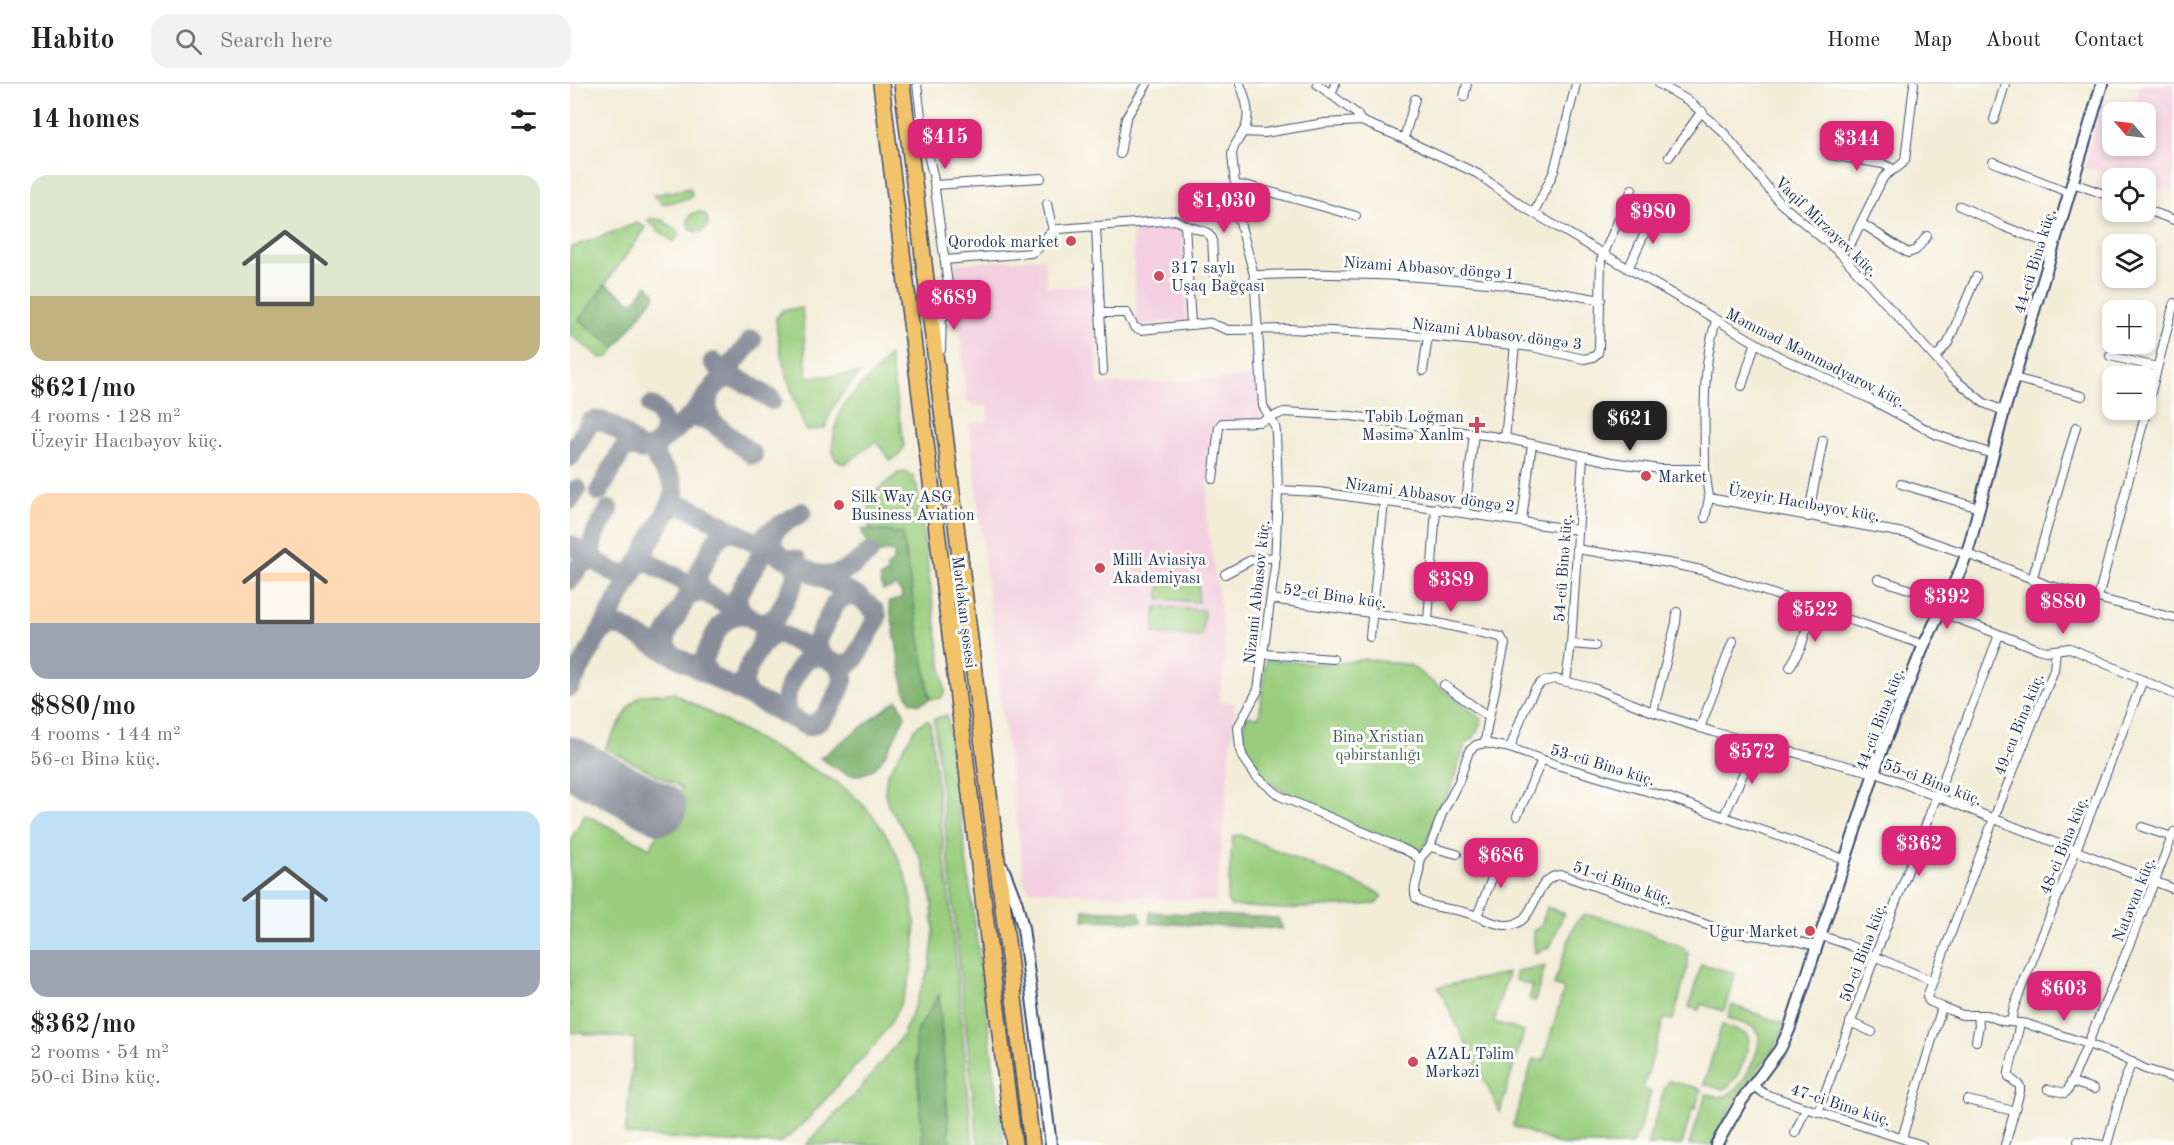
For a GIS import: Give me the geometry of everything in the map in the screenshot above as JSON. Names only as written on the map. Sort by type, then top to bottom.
[{"type":"highway","name":"Mərdəkan şosesi","points":[[881,84],[1014,1145]]},
{"type":"highway","name":"Mərdəkan şosesi","points":[[902,84],[1032,1145]]},
{"type":"street","points":[[917,84],[952,314],[942,315]]},
{"type":"street","points":[[1120,154],[1126,118],[1147,84]]},
{"type":"street","name":"Nizami Abbasov küç.","points":[[1240,84],[1248,109],[1246,126],[1232,154],[1240,224],[1254,275],[1263,406],[1275,426],[1276,433],[1278,490],[1276,557],[1257,695],[1241,719],[1238,727],[1238,741],[1250,769],[1280,796],[1401,848],[1419,860]]},
{"type":"street","points":[[1317,84],[1357,114],[1361,121]]},
{"type":"street","points":[[1331,95],[1335,84]]},
{"type":"street","points":[[1464,97],[1467,84]]},
{"type":"street","points":[[1534,213],[1554,171],[1576,84]]},
{"type":"street","name":"Vaqif Mirzəyev küç.","points":[[1659,84],[1682,96],[1702,111],[1743,155],[1780,203],[1840,254],[1952,377],[1984,403],[2004,411]]},
{"type":"street","points":[[1840,254],[1852,241],[1883,178],[1905,160],[1914,84]]},
{"type":"street","points":[[1994,120],[2005,84]]},
{"type":"street","name":"44-cü Binə küç.","points":[[1716,1145],[1728,1122],[1773,1061],[1785,1040],[1873,772],[1924,645],[1966,554],[2004,411],[2102,84]]},
{"type":"street","points":[[1404,139],[1415,99]]},
{"type":"street","points":[[1668,157],[1702,111]]},
{"type":"street","name":"Məmməd Məmmədyarov küç.","points":[[1243,132],[1264,133],[1325,123],[1361,121],[1404,139],[1478,174],[1534,213],[1755,344],[1868,398],[1937,435],[1992,454]]},
{"type":"street","points":[[1830,155],[1883,164],[1893,169]]},
{"type":"street","points":[[1993,162],[2072,188],[2102,195]]},
{"type":"street","points":[[934,185],[1041,178]]},
{"type":"street","points":[[1235,185],[1249,186],[1356,216]]},
{"type":"street","name":"Nizami Abbasov döngə 3","points":[[1100,313],[1127,314],[1134,327],[1141,330],[1210,323],[1228,330],[1290,328],[1428,336],[1515,345],[1584,358],[1593,357],[1598,353],[1599,347],[1600,268],[1603,255],[1632,189]]},
{"type":"street","points":[[1047,204],[1053,231]]},
{"type":"street","points":[[1960,206],[2054,246]]},
{"type":"street","points":[[1628,269],[1655,211]]},
{"type":"street","points":[[2156,213],[2174,219]]},
{"type":"street","points":[[945,260],[1036,252],[1053,231],[1175,220],[1206,232],[1212,237],[1214,276]]},
{"type":"street","points":[[1861,223],[1908,253],[1916,250],[1927,236]]},
{"type":"street","points":[[1185,225],[1191,325]]},
{"type":"street","points":[[1096,227],[1103,371]]},
{"type":"street","points":[[925,269],[942,315],[939,400]]},
{"type":"street","name":"Nizami Abbasov döngə 1","points":[[1254,275],[1332,274],[1450,280],[1536,289],[1601,300]]},
{"type":"street","points":[[1936,357],[1948,343],[1976,278]]},
{"type":"street","points":[[2098,598],[2174,303]]},
{"type":"street","name":"Üzeyir Hacıbəyov küç.","points":[[1716,321],[1711,335],[1707,370],[1706,469],[1709,498],[1909,534],[2032,580],[2174,618]]},
{"type":"street","points":[[1423,371],[1428,336]]},
{"type":"street","points":[[1742,386],[1755,344]]},
{"type":"street","points":[[1505,438],[1515,345]]},
{"type":"street","points":[[2110,356],[2157,367]]},
{"type":"street","points":[[2014,378],[2082,396]]},
{"type":"street","points":[[1213,479],[1219,427],[1222,423],[1260,422],[1284,412],[1351,416],[1474,432],[1583,456],[1660,469],[1706,469]]},
{"type":"street","points":[[2032,580],[2076,428]]},
{"type":"street","points":[[1465,512],[1474,432]]},
{"type":"street","points":[[1808,517],[1823,440]]},
{"type":"street","points":[[1522,520],[1532,444]]},
{"type":"street","name":"54-cü Binə küç.","points":[[1566,681],[1583,456]]},
{"type":"street","points":[[1901,484],[1979,508]]},
{"type":"street","name":"Nizami Abbasov döngə 2","points":[[1278,490],[1303,490],[1522,520],[1577,530]]},
{"type":"street","points":[[1705,518],[1709,498]]},
{"type":"street","points":[[1370,637],[1384,502]]},
{"type":"street","points":[[1428,621],[1436,508]]},
{"type":"street","points":[[1576,549],[1705,571],[1924,645]]},
{"type":"street","points":[[1225,574],[1251,560],[1276,557]]},
{"type":"street","points":[[1878,579],[1945,601]]},
{"type":"street","name":"52-ci Binə küç.","points":[[1271,600],[1428,621],[1498,636],[1505,641],[1485,743]]},
{"type":"street","points":[[1790,667],[1801,647],[1813,608]]},
{"type":"street","points":[[1653,712],[1677,612]]},
{"type":"street","points":[[1940,612],[2038,649],[2046,651],[2070,648],[2174,694]]},
{"type":"street","name":"50-ci Binə küç.","points":[[1818,1112],[1875,956],[1999,635]]},
{"type":"street","points":[[1700,728],[1733,640]]},
{"type":"street","points":[[1570,644],[1595,646]]},
{"type":"street","name":"49-cu Binə küç.","points":[[1932,981],[1994,818],[2054,670],[2056,650]]},
{"type":"street","points":[[1263,654],[1333,659]]},
{"type":"street","name":"55-ci Binə küç.","points":[[1510,748],[1535,689],[1547,679],[1566,681],[1593,688],[1700,728],[1873,772],[2174,889]]},
{"type":"street","name":"48-ci Binə küç.","points":[[2011,1022],[2014,1006],[2144,680]]},
{"type":"street","points":[[1444,685],[1489,717]]},
{"type":"street","points":[[1419,860],[1430,847],[1442,814],[1459,781],[1469,751],[1476,745],[1485,743]]},
{"type":"street","name":"53-cü Binə küç.","points":[[1485,743],[1510,748],[1724,816],[1844,859]]},
{"type":"street","points":[[1724,816],[1757,743]]},
{"type":"street","points":[[1518,816],[1542,760]]},
{"type":"street","points":[[990,811],[1002,866],[1017,904],[1023,928],[1051,1145]]},
{"type":"street","points":[[2142,827],[2173,835]]},
{"type":"street","name":"Natəvan küç.","points":[[2071,1082],[2173,835]]},
{"type":"street","points":[[1430,847],[1457,854]]},
{"type":"street","points":[[1477,916],[1502,853]]},
{"type":"street","name":"51-ci Binə küç.","points":[[1419,860],[1420,871],[1414,890],[1416,898],[1427,904],[1477,916],[1500,925],[1514,925],[1522,922],[1530,912],[1546,881],[1555,875],[1562,875],[1722,930],[1746,935],[1818,940]]},
{"type":"street","points":[[1818,940],[1875,956],[1932,981],[1927,1000],[1962,1015],[1987,1015],[2002,1022],[2020,1023],[2088,1044],[2174,1078]]},
{"type":"street","points":[[1902,1138],[1942,1007]]},
{"type":"street","points":[[1976,1041],[1978,1016]]},
{"type":"street","points":[[1850,1022],[1872,1032]]},
{"type":"street","points":[[2005,1145],[2020,1086],[2009,1077],[2008,1072],[2020,1023]]},
{"type":"street","points":[[2107,1145],[2124,1082],[2132,1062]]},
{"type":"street","points":[[2048,1089],[2065,1093],[2071,1082],[2094,1089]]},
{"type":"street","name":"47-ci Binə küç.","points":[[1753,1086],[1765,1094],[1922,1145]]},
{"type":"street","points":[[1967,1100],[2014,1111]]},
{"type":"street","points":[[1795,1133],[1806,1108]]},
{"type":"street","points":[[2078,1141],[2102,1145]]},
{"type":"shaded area","points":[[2140,84],[2174,84],[2174,191],[2156,186],[2156,168],[2102,168],[2102,172],[2084,168],[2101,103],[2102,156],[2156,156],[2156,102],[2135,102]]},
{"type":"shaded area","name":"317 saylı Uşaq Bağçası","points":[[1177,224],[1182,230],[1186,321],[1137,325],[1132,227]]},
{"type":"shaded area","name":"Milli Aviasiya Akademiyası","points":[[1044,258],[1047,287],[1092,285],[1098,385],[1258,377],[1260,419],[1216,421],[1208,483],[1207,523],[1225,654],[1219,702],[1235,703],[1216,902],[1031,890],[1025,885],[999,689],[969,423],[988,421],[987,406],[976,406],[967,401],[953,271],[957,264]]},
{"type":"green space","points":[[690,188],[692,196],[689,199],[663,204],[653,195]]},
{"type":"green space","points":[[698,212],[705,215],[708,222],[705,229],[698,232],[691,229],[688,222],[691,215]]},
{"type":"green space","points":[[663,220],[680,234],[673,242],[647,221]]},
{"type":"green space","points":[[637,223],[646,228],[579,320],[616,347],[609,357],[601,358],[570,334],[570,248]]},
{"type":"green space","points":[[606,284],[633,303],[647,285],[655,293],[616,347],[579,320]]},
{"type":"green space","points":[[802,308],[807,377],[859,374],[839,398],[825,428],[806,431],[783,361],[776,318],[783,310]]},
{"type":"green space","points":[[889,355],[904,446],[900,454],[891,461],[876,441],[846,464],[839,462],[835,457],[833,447],[840,413],[853,393]]},
{"type":"green space","points":[[904,472],[912,475],[917,487],[945,692],[941,698],[930,699],[902,534],[869,529],[869,497],[898,473]]},
{"type":"green space","points":[[862,529],[902,533],[930,699],[920,704],[911,702],[904,689],[889,602],[901,598],[902,594],[896,586],[883,590],[880,578],[889,572],[886,568],[892,563],[895,555],[890,551],[880,553],[866,540]]},
{"type":"green space","points":[[1160,577],[1199,580],[1198,602],[1159,599]]},
{"type":"green space","points":[[1156,607],[1204,610],[1202,637],[1154,634]]},
{"type":"green space","name":"Binə Xristian qəbirstanlığı","points":[[1365,659],[1410,665],[1482,719],[1474,738],[1466,743],[1450,790],[1439,808],[1424,849],[1416,852],[1294,798],[1275,786],[1262,776],[1251,762],[1241,741],[1246,716],[1259,717],[1266,660],[1335,664]]},
{"type":"green space","points":[[673,693],[838,783],[863,804],[883,830],[899,858],[909,888],[915,920],[914,953],[908,984],[895,1015],[876,1043],[818,1108],[793,1133],[779,1143],[730,1142],[625,1134],[635,1039],[570,1032],[570,842],[585,814],[650,848],[682,788],[605,748],[631,704],[641,695]]},
{"type":"green space","points":[[897,700],[905,717],[883,758],[875,767],[867,773],[857,775],[842,772],[820,758]]},
{"type":"green space","points":[[947,715],[1004,1145],[978,1145],[934,719]]},
{"type":"green space","points":[[927,720],[930,722],[957,970],[973,1145],[950,1145],[939,996],[915,1040],[923,1145],[806,1145],[860,1089],[903,1035],[930,967],[934,930],[931,893],[921,858],[888,805],[885,793],[887,775],[916,727]]},
{"type":"green space","points":[[1240,835],[1382,896],[1376,904],[1283,909],[1231,906],[1227,900],[1233,836]]},
{"type":"green space","points":[[1547,907],[1564,913],[1550,947],[1535,953],[1533,931],[1541,926]]},
{"type":"green space","points":[[1084,910],[1139,912],[1142,922],[1083,920]]},
{"type":"green space","points":[[1150,912],[1278,918],[1283,929],[1149,923]]},
{"type":"green space","points":[[1585,915],[1608,919],[1634,928],[1683,947],[1688,953],[1688,966],[1673,1020],[1664,1019],[1643,1089],[1651,1092],[1638,1133],[1631,1145],[1561,1145],[1513,1126],[1533,1059],[1543,1061],[1564,989],[1554,985],[1573,928]]},
{"type":"green space","points":[[1701,964],[1735,973],[1724,1011],[1701,1004],[1699,1010],[1689,1007]]},
{"type":"green space","points":[[1545,966],[1535,1001],[1529,999],[1533,986],[1515,980],[1517,971]]},
{"type":"green space","points":[[1508,973],[1494,1022],[1524,1032],[1500,1112],[1438,987]]},
{"type":"green space","points":[[939,995],[950,1145],[923,1145],[915,1040],[918,1029]]},
{"type":"green space","points":[[1732,1005],[1787,1025],[1772,1050],[1737,1097],[1711,1145],[1689,1145],[1706,1094],[1720,1097],[1731,1092],[1744,1079],[1757,1051],[1759,1035],[1753,1027],[1728,1018]]},
{"type":"green space","points":[[1722,1025],[1747,1034],[1748,1040],[1746,1056],[1738,1074],[1728,1087],[1723,1089],[1704,1084]]},
{"type":"green space","points":[[1669,1081],[1701,1089],[1695,1109],[1692,1109],[1682,1145],[1647,1145],[1665,1087]]},
{"type":"taxiway","points":[[570,687],[673,500],[672,482],[657,460],[656,446],[692,415],[752,340]]},
{"type":"taxiway","points":[[713,362],[723,371],[724,375]]},
{"type":"taxiway","points":[[712,422],[708,399],[720,381],[740,380],[772,400]]},
{"type":"taxiway","points":[[599,492],[626,447],[647,449],[661,439],[664,434],[663,422],[661,416],[651,406]]},
{"type":"taxiway","points":[[699,419],[712,422],[753,455]]},
{"type":"taxiway","points":[[570,457],[590,422],[597,420],[610,425],[641,450]]},
{"type":"taxiway","points":[[570,500],[577,489]]},
{"type":"taxiway","points":[[667,512],[678,505],[690,508],[860,598],[874,610],[877,616],[875,622],[854,660],[838,665]]},
{"type":"taxiway","points":[[570,580],[583,563],[596,561],[593,555],[593,542],[609,510]]},
{"type":"taxiway","points":[[766,534],[802,512]]},
{"type":"taxiway","points":[[745,615],[738,605],[738,595],[761,555],[771,551],[779,553],[772,541],[777,528]]},
{"type":"taxiway","points":[[704,592],[697,582],[699,572],[716,540],[726,532],[737,532]]},
{"type":"taxiway","points":[[570,545],[615,573],[625,574],[634,571]]},
{"type":"taxiway","points":[[819,574],[839,573],[869,553]]},
{"type":"taxiway","points":[[599,634],[610,625],[622,627],[807,726],[820,720],[831,707],[844,677],[838,665],[641,558]]},
{"type":"taxiway","points":[[761,644],[764,631],[758,622],[768,622],[778,615],[797,576],[796,566],[791,559],[797,560]]},
{"type":"taxiway","points":[[671,653],[665,637],[688,595],[704,592]]},
{"type":"taxiway","points":[[789,716],[785,702],[789,686],[806,659],[822,656],[816,642],[835,604],[846,595],[860,598]]},
{"type":"taxiway","points":[[710,675],[704,665],[704,660],[718,629],[729,618],[745,615]]},
{"type":"taxiway","points":[[748,695],[743,685],[747,672],[757,651],[772,636]]},
{"type":"runway","points":[[570,762],[661,809]]},
{"type":"place","name":"Qorodok market","points":[[1071,241]]},
{"type":"place","name":"317 saylı Uşaq Bağçası","points":[[1159,276]]},
{"type":"place","name":"Təbib Loğman Məsimə Xanlm","points":[[1477,425]]},
{"type":"place","name":"Market","points":[[1646,476]]},
{"type":"place","name":"Silk Way ASG Business Aviation","points":[[839,505]]},
{"type":"place","name":"Milli Aviasiya Akademiyası","points":[[1100,568]]},
{"type":"place","name":"Uğur Market","points":[[1810,931]]},
{"type":"place","name":"AZAL Təlim Mərkəzi","points":[[1413,1062]]}]
